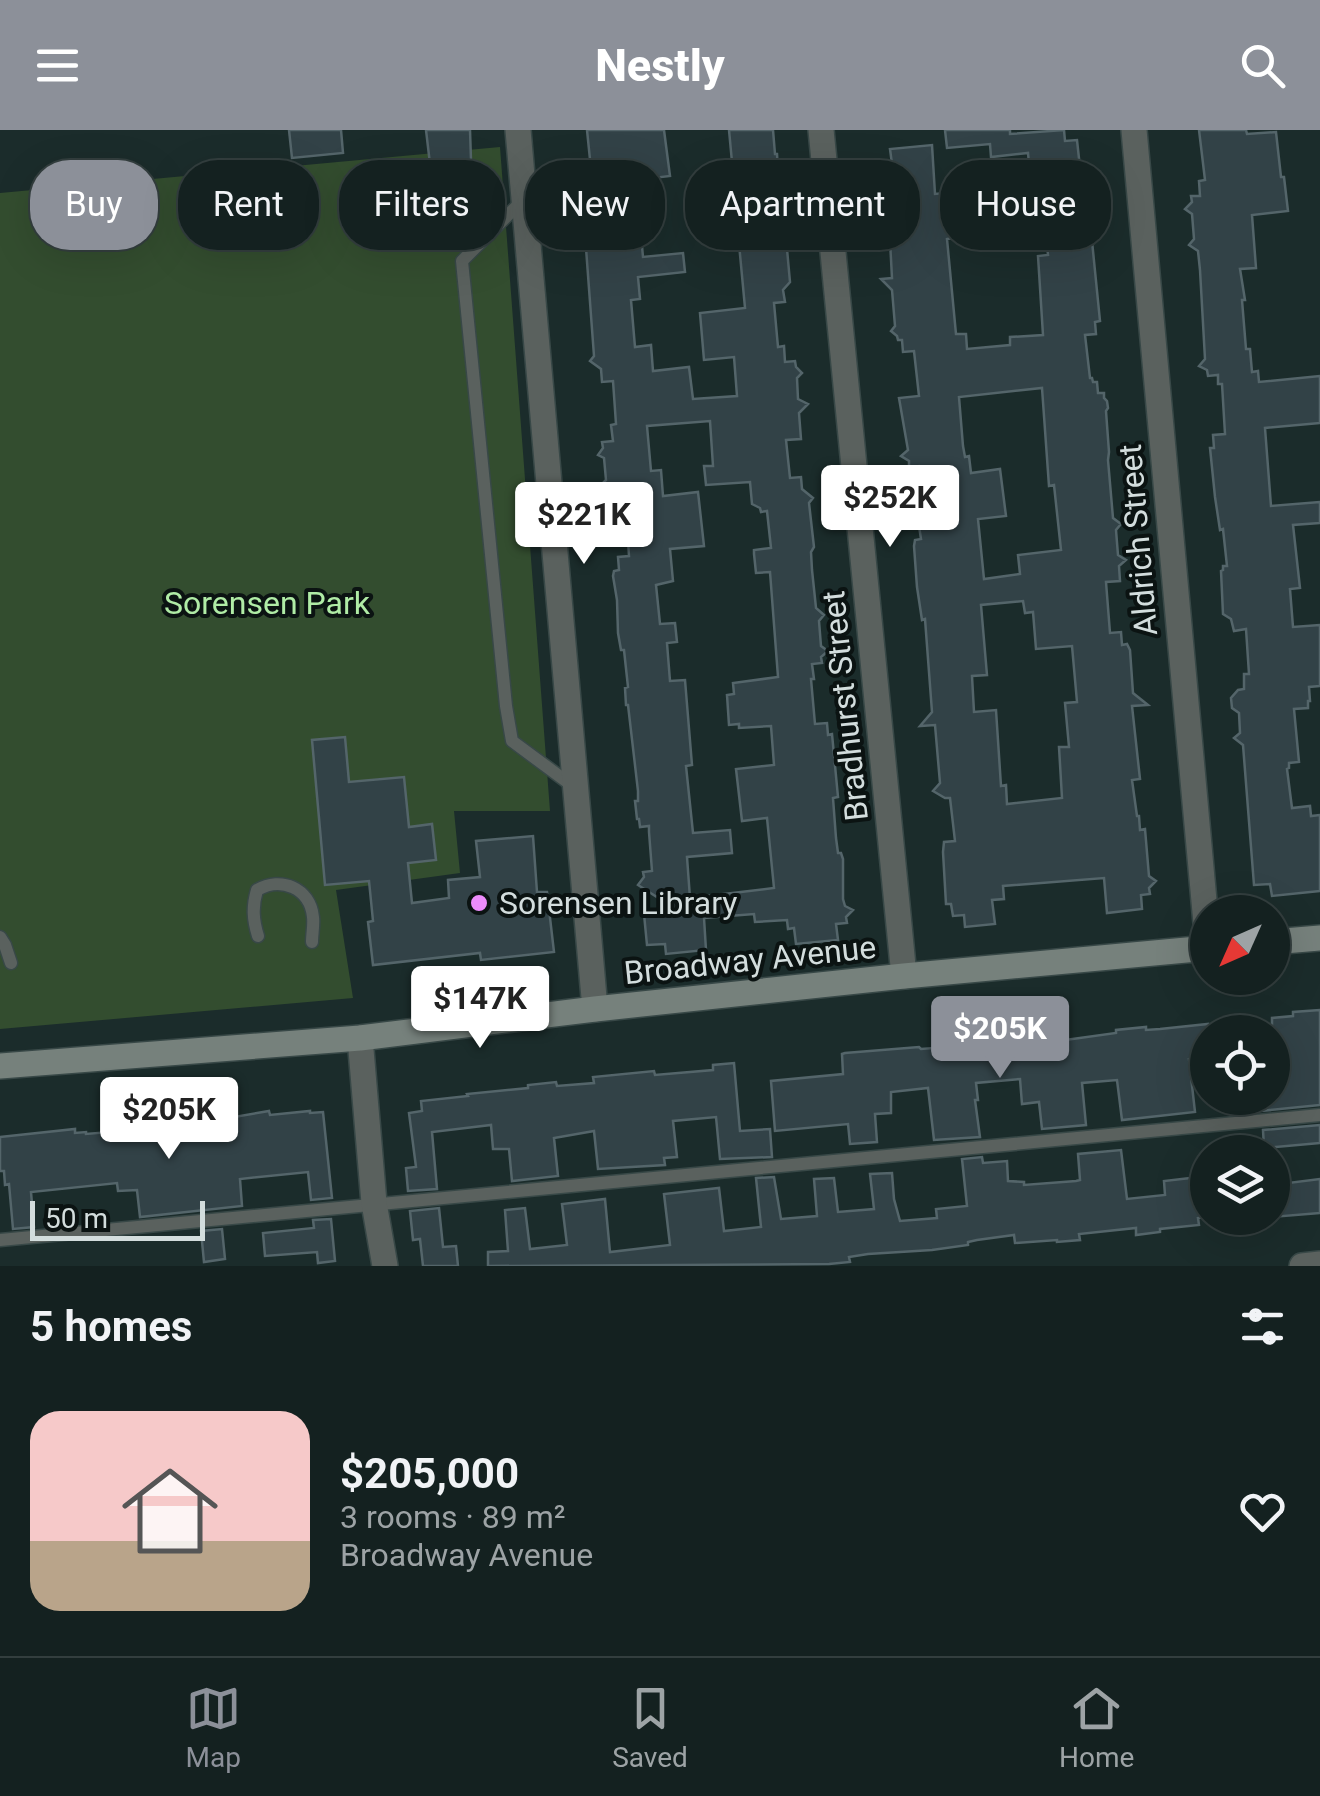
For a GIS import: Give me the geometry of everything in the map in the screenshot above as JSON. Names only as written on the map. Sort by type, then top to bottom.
[{"type":"street","points":[[518,130],[594,1009]]},
{"type":"street","name":"Bradhurst Street","points":[[821,130],[904,976]]},
{"type":"street","name":"Aldrich Street","points":[[1134,130],[1203,895]]},
{"type":"street","points":[[1290,940],[1320,938]]},
{"type":"street","name":"Broadway Avenue","points":[[0,1066],[360,1038],[594,1009],[1190,948]]},
{"type":"street","points":[[360,1038],[374,1203],[385,1266]]},
{"type":"street","points":[[1302,1266],[1320,1264]]},
{"type":"lane","points":[[524,198],[462,262],[512,740],[576,788]]},
{"type":"lane","points":[[258,936],[253,920],[257,890],[270,883],[286,884],[304,894],[314,914],[312,942]]},
{"type":"lane","points":[[0,937],[11,962]]},
{"type":"lane","points":[[0,1240],[1320,1114]]},
{"type":"green space","name":"Sorensen Park","points":[[500,147],[501,160],[359,160]]},
{"type":"green space","name":"Sorensen Park","points":[[339,162],[339,250],[505,250],[505,213],[550,811],[454,811],[460,873],[336,890],[353,998],[0,1029],[0,193],[30,190],[30,250],[158,250],[158,178],[178,177],[178,250],[319,250],[319,164]]},
{"type":"building","points":[[289,130],[341,130],[343,153],[292,158]]},
{"type":"building","points":[[426,130],[470,130],[471,160],[430,160]]},
{"type":"building","points":[[587,130],[664,130],[670,176],[665,177],[665,160],[590,160]]},
{"type":"building","points":[[729,130],[773,130],[777,160],[732,160]]},
{"type":"building","points":[[945,130],[1010,130],[1010,134],[1064,130],[1065,141],[1077,140],[1079,160],[1029,160],[1028,153],[991,157],[990,144],[947,148]]},
{"type":"building","points":[[1199,130],[1276,132],[1288,211],[1252,215],[1256,268],[1240,269],[1246,349],[1250,349],[1252,372],[1258,371],[1259,382],[1320,376],[1320,423],[1265,428],[1271,506],[1320,502],[1320,523],[1293,525],[1300,588],[1290,589],[1293,627],[1320,625],[1320,686],[1309,687],[1308,708],[1294,709],[1299,762],[1289,763],[1287,769],[1292,808],[1310,806],[1311,816],[1320,815],[1320,891],[1272,895],[1270,884],[1254,885],[1243,745],[1234,738],[1240,733],[1239,713],[1232,708],[1231,698],[1244,689],[1244,674],[1249,674],[1246,629],[1234,631],[1231,619],[1223,614],[1221,571],[1227,566],[1210,448],[1214,448],[1213,435],[1225,434],[1222,384],[1218,384],[1218,375],[1208,376],[1207,370],[1199,366],[1205,359],[1200,270],[1198,251],[1189,245],[1194,239],[1192,214],[1185,209],[1192,202],[1191,196],[1200,196],[1199,181],[1205,180]]},
{"type":"building","points":[[932,145],[935,194],[940,194],[940,250],[948,250],[956,334],[966,334],[967,349],[1010,345],[1010,337],[1043,335],[1038,256],[1048,255],[1048,250],[1093,250],[1100,321],[1095,322],[1096,334],[1085,335],[1090,378],[1097,382],[1098,393],[1104,393],[1107,401],[1113,518],[1121,524],[1116,530],[1118,555],[1126,560],[1119,566],[1120,581],[1106,582],[1110,633],[1121,632],[1122,645],[1127,644],[1130,650],[1133,693],[1148,705],[1132,706],[1140,779],[1132,780],[1140,830],[1145,829],[1149,876],[1156,881],[1149,888],[1150,894],[1141,895],[1142,909],[1107,913],[1104,878],[1003,886],[1004,899],[992,900],[995,924],[965,927],[964,915],[953,916],[951,904],[946,904],[944,842],[955,841],[950,798],[933,791],[940,783],[935,725],[920,726],[932,712],[925,619],[922,620],[914,546],[915,540],[921,539],[919,526],[926,525],[919,466],[909,467],[909,461],[901,456],[908,450],[899,398],[919,396],[914,351],[903,352],[902,340],[891,331],[895,326],[892,290],[881,279],[892,278],[890,250],[920,250],[920,160],[891,160],[890,149]],"holes":[[[1042,388],[1049,486],[1054,485],[1061,550],[1018,555],[1020,574],[984,579],[978,519],[1006,516],[1000,469],[971,473],[963,446],[959,397]],[[1023,601],[1025,613],[1033,612],[1036,649],[1072,646],[1077,702],[1065,703],[1069,747],[1059,747],[1062,798],[1007,804],[1006,785],[1001,786],[996,710],[974,712],[972,676],[987,675],[981,605]]]},
{"type":"building","points":[[586,250],[642,250],[643,257],[683,253],[685,272],[638,277],[640,299],[631,300],[635,347],[651,345],[653,371],[689,367],[693,399],[737,396],[734,357],[704,360],[700,313],[745,308],[740,250],[787,250],[790,282],[783,290],[785,302],[774,303],[778,347],[784,346],[785,362],[795,361],[802,373],[797,378],[798,399],[808,404],[799,413],[801,439],[786,440],[790,478],[801,477],[802,489],[813,498],[809,503],[814,547],[812,570],[816,608],[824,615],[819,621],[821,646],[828,651],[821,657],[822,663],[812,664],[815,724],[827,723],[828,735],[832,734],[838,797],[833,798],[838,853],[843,859],[843,899],[845,906],[853,910],[846,917],[847,923],[836,924],[838,940],[796,944],[794,928],[788,929],[787,920],[755,922],[754,914],[704,918],[706,950],[666,954],[665,944],[647,945],[644,914],[677,910],[638,885],[643,872],[652,871],[649,826],[640,827],[637,819],[638,791],[626,705],[628,687],[613,576],[619,570],[618,557],[629,556],[626,510],[620,511],[619,497],[608,498],[608,491],[601,485],[606,480],[604,458],[598,455],[602,442],[613,441],[611,425],[616,424],[613,381],[602,382],[601,369],[590,361],[594,356]],"holes":[[[710,421],[713,466],[704,466],[706,485],[750,482],[752,504],[761,512],[767,511],[771,548],[754,550],[754,554],[756,573],[770,572],[778,677],[733,683],[734,694],[727,695],[729,725],[771,726],[774,765],[736,769],[742,821],[767,818],[774,888],[690,898],[687,857],[732,853],[730,830],[693,833],[686,766],[692,765],[685,680],[670,681],[667,643],[677,642],[675,623],[660,624],[656,585],[673,581],[670,549],[704,546],[698,492],[663,496],[661,470],[651,471],[647,426]]]},
{"type":"building","points":[[345,737],[349,782],[404,777],[409,827],[432,824],[436,860],[408,863],[412,903],[449,898],[448,880],[480,877],[476,841],[533,836],[537,892],[547,892],[554,952],[481,960],[480,953],[373,965],[369,881],[325,885],[312,740]]},
{"type":"building","points":[[1320,1010],[1320,1105],[1290,1108],[1293,1012]]},
{"type":"building","points":[[1190,1026],[1190,1113],[1122,1120],[1117,1080],[1082,1083],[1086,1125],[1042,1129],[1039,1102],[1022,1104],[1020,1079],[976,1083],[980,1137],[934,1140],[928,1088],[891,1092],[891,1113],[875,1114],[877,1142],[850,1144],[848,1124],[775,1131],[771,1081],[843,1074],[845,1053],[919,1047],[933,1051],[972,1047],[972,1041],[994,1039],[1028,1038],[1029,1045],[1116,1030]]},
{"type":"building","points":[[734,1063],[740,1131],[770,1129],[772,1157],[720,1159],[716,1117],[673,1121],[677,1157],[664,1158],[665,1165],[598,1169],[594,1131],[554,1138],[558,1176],[512,1181],[509,1149],[493,1149],[491,1125],[432,1132],[437,1189],[408,1191],[406,1168],[416,1167],[409,1113],[422,1111],[421,1101],[556,1082],[557,1086],[594,1083],[593,1077],[713,1070],[713,1065]]},
{"type":"building","points":[[269,1111],[270,1115],[323,1112],[332,1198],[311,1200],[308,1172],[240,1179],[242,1206],[140,1217],[137,1190],[118,1191],[117,1183],[31,1192],[34,1227],[13,1229],[9,1184],[5,1185],[4,1171],[0,1171],[0,1137],[75,1129],[75,1133],[86,1134],[134,1130],[135,1140],[170,1138],[169,1126]]},
{"type":"building","points":[[1320,1125],[1320,1143],[1290,1146],[1290,1135],[1263,1135],[1263,1130]]},
{"type":"building","points":[[1121,1150],[1127,1199],[1165,1195],[1164,1181],[1190,1178],[1190,1226],[1136,1235],[1136,1228],[1079,1234],[1080,1240],[1057,1242],[1015,1243],[1014,1235],[932,1250],[868,1254],[849,1257],[850,1262],[829,1264],[488,1266],[488,1252],[508,1251],[505,1210],[525,1208],[530,1249],[567,1245],[562,1204],[605,1199],[610,1252],[670,1245],[664,1194],[719,1188],[724,1231],[761,1227],[756,1178],[774,1177],[781,1219],[817,1216],[814,1179],[834,1178],[838,1212],[874,1209],[870,1174],[892,1173],[900,1221],[937,1218],[936,1209],[967,1206],[962,1159],[982,1157],[983,1163],[1007,1161],[1008,1181],[1024,1185],[1080,1180],[1078,1154]]},
{"type":"building","points":[[1320,1179],[1320,1213],[1290,1216],[1290,1183]]},
{"type":"building","points":[[439,1208],[443,1247],[456,1246],[458,1266],[423,1266],[420,1239],[413,1240],[410,1211]]},
{"type":"building","points":[[331,1219],[335,1261],[318,1263],[317,1252],[265,1256],[263,1233],[314,1228],[313,1220]]},
{"type":"building","points":[[222,1229],[225,1259],[204,1262],[201,1231]]},
{"type":"place","name":"Sorensen Library","points":[[479,903]]}]
